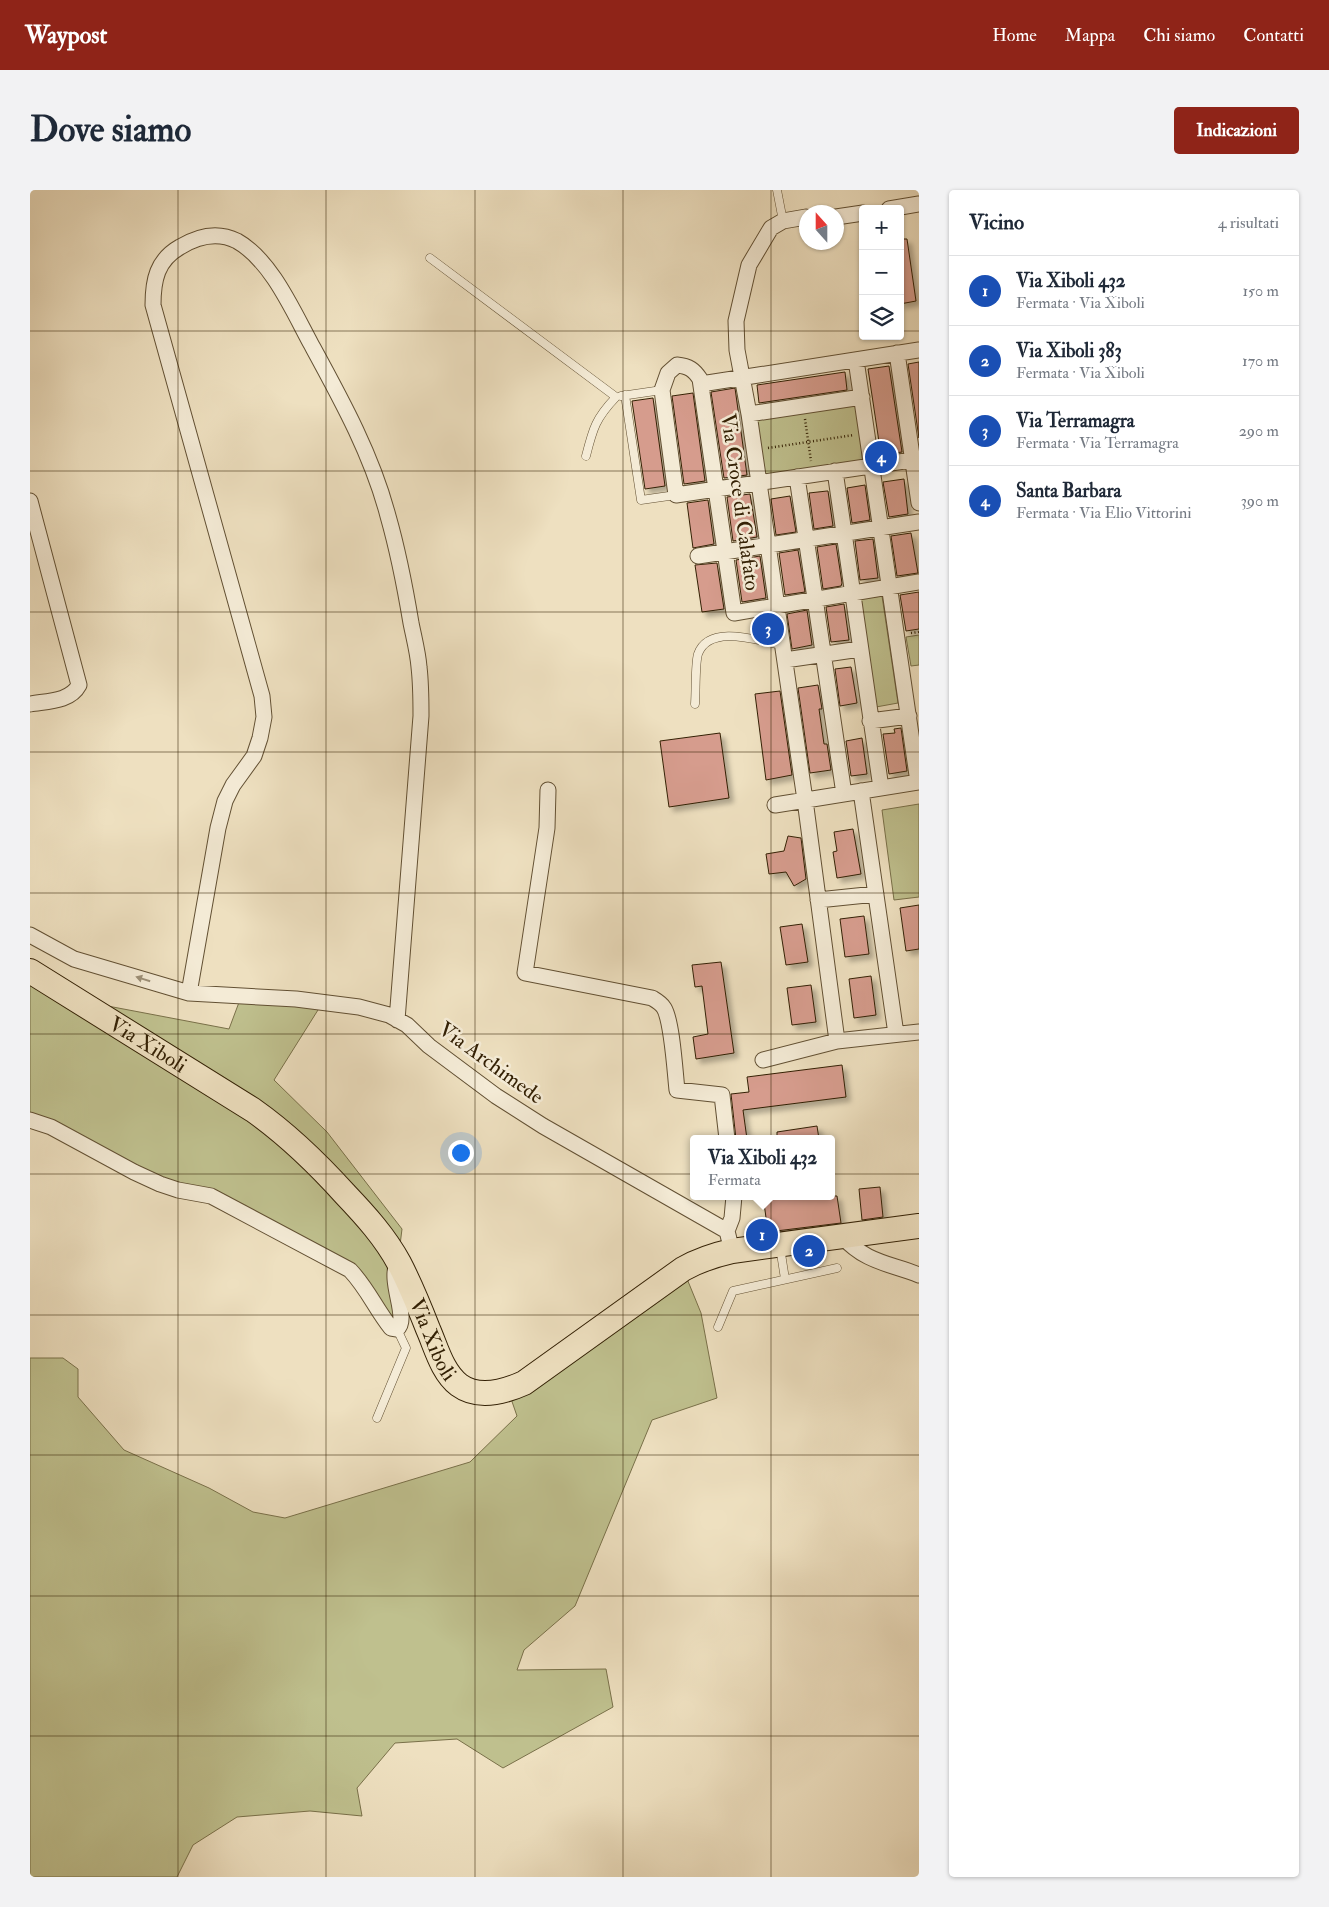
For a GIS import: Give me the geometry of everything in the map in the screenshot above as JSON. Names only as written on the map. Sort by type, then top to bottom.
[{"type":"main road","name":"Via Xiboli","points":[[30,970],[274,1125],[302,1149],[363,1213],[398,1261],[411,1286],[446,1370],[460,1386],[483,1394],[508,1390],[524,1383],[683,1269],[697,1261],[714,1255],[730,1241],[779,1245],[919,1226]]},
{"type":"street","points":[[904,207],[919,204]]},
{"type":"street","points":[[844,215],[859,214]]},
{"type":"street","points":[[799,218],[783,220],[771,228],[749,265],[742,288],[736,321],[737,350],[749,414],[785,660],[837,1041]]},
{"type":"street","points":[[189,993],[218,828],[225,801],[254,756],[264,717],[262,696],[153,305],[153,284],[158,270],[167,256],[189,242],[203,236],[215,236],[235,240],[256,256],[270,272],[294,312],[359,436],[388,515],[420,667],[421,716],[397,1020]]},
{"type":"street","points":[[916,459],[676,495],[662,390],[668,373],[677,365],[686,366],[695,371],[701,384],[919,350]]},
{"type":"street","points":[[897,354],[916,459],[919,503]]},
{"type":"street","points":[[775,805],[919,782],[856,360]]},
{"type":"street","name":"Via Croce di Calafato","points":[[701,384],[734,613],[777,606]]},
{"type":"street","points":[[749,414],[862,398]]},
{"type":"street","points":[[835,472],[881,788]]},
{"type":"street","points":[[797,477],[844,794]]},
{"type":"street","points":[[30,501],[78,685],[75,692],[66,698],[30,704]]},
{"type":"street","points":[[698,556],[919,522]]},
{"type":"street","points":[[777,606],[919,582]]},
{"type":"street","points":[[785,660],[860,648]]},
{"type":"street","points":[[870,721],[909,716]]},
{"type":"street","points":[[548,790],[547,828],[525,972],[652,998],[660,1002],[665,1009],[668,1023],[677,1090],[722,1095],[727,1135]]},
{"type":"street","points":[[861,791],[896,1034]]},
{"type":"street","points":[[818,900],[876,894]]},
{"type":"street","name":"Via Archimede","points":[[30,935],[74,959],[189,993],[296,999],[359,1007],[389,1015],[407,1025],[429,1046],[496,1096],[730,1241]]},
{"type":"street","points":[[763,1060],[837,1041],[919,1032]]},
{"type":"street","points":[[30,1120],[51,1127],[160,1184],[178,1190],[212,1196],[350,1270],[362,1283],[382,1317],[391,1328],[397,1329],[402,1319],[393,1278],[394,1268],[398,1261]]},
{"type":"street","points":[[730,1241],[734,1200]]},
{"type":"street","points":[[842,1236],[853,1249],[868,1258],[919,1275]]},
{"type":"lane","points":[[777,190],[783,220]]},
{"type":"lane","points":[[430,258],[620,396],[641,500],[676,495]]},
{"type":"lane","points":[[586,456],[593,430],[602,411],[620,396],[662,390]]},
{"type":"lane","points":[[695,704],[698,654],[704,643],[716,637],[731,636],[782,645]]},
{"type":"lane","points":[[779,1245],[785,1279]]},
{"type":"lane","points":[[718,1327],[733,1291],[837,1268]]},
{"type":"lane","points":[[377,1418],[406,1348],[397,1329]]},
{"type":"path","points":[[803,406],[813,475]]},
{"type":"path","points":[[754,450],[867,433]]},
{"type":"green space","points":[[858,402],[866,462],[762,477],[753,417]]},
{"type":"green space","points":[[882,596],[898,703],[876,707],[860,599]]},
{"type":"green space","points":[[919,635],[919,665],[911,666],[906,637]]},
{"type":"green space","points":[[919,804],[919,897],[894,900],[882,810]]},
{"type":"green space","points":[[30,971],[76,1000],[229,1029],[241,997],[323,1002],[274,1080],[327,1132],[402,1229],[398,1261],[397,1329],[362,1283],[195,1192],[30,1120]]},
{"type":"green space","points":[[683,1269],[701,1313],[717,1398],[652,1420],[575,1606],[524,1650],[517,1670],[606,1669],[613,1707],[503,1768],[457,1739],[395,1743],[357,1788],[362,1816],[310,1811],[237,1817],[193,1845],[177,1877],[30,1877],[30,1358],[63,1358],[78,1369],[78,1397],[124,1450],[209,1488],[253,1512],[285,1518],[470,1462],[517,1416],[508,1390]]},
{"type":"building","points":[[904,239],[907,239],[916,301],[904,303]]},
{"type":"building","points":[[919,362],[919,438],[908,364]]},
{"type":"building","points":[[889,366],[902,452],[881,455],[868,369]]},
{"type":"building","points":[[845,372],[847,390],[759,403],[757,385]]},
{"type":"building","points":[[735,388],[747,475],[724,478],[711,392]]},
{"type":"building","points":[[693,393],[705,481],[684,484],[672,396]]},
{"type":"building","points":[[653,398],[665,486],[645,489],[632,401]]},
{"type":"building","points":[[904,479],[908,514],[889,517],[883,482]]},
{"type":"building","points":[[865,485],[870,520],[852,523],[847,488]]},
{"type":"building","points":[[828,491],[833,526],[814,529],[809,493]]},
{"type":"building","points":[[750,494],[757,537],[733,541],[727,497]]},
{"type":"building","points":[[790,496],[796,532],[776,535],[771,499]]},
{"type":"building","points":[[708,500],[714,544],[693,548],[687,503]]},
{"type":"building","points":[[911,533],[918,573],[897,576],[891,536]]},
{"type":"building","points":[[873,539],[878,578],[860,580],[855,541]]},
{"type":"building","points":[[836,544],[842,583],[841,586],[823,589],[817,547]]},
{"type":"building","points":[[798,550],[805,592],[785,595],[779,553]]},
{"type":"building","points":[[760,556],[766,598],[742,602],[736,560]]},
{"type":"building","points":[[717,563],[724,609],[702,612],[695,565]]},
{"type":"building","points":[[919,592],[919,629],[906,631],[900,595]]},
{"type":"building","points":[[844,604],[849,640],[831,642],[826,607]]},
{"type":"building","points":[[807,610],[812,645],[792,649],[787,614]]},
{"type":"building","points":[[851,667],[857,703],[840,706],[835,669]]},
{"type":"building","points":[[818,685],[822,709],[819,709],[824,744],[827,744],[831,770],[810,773],[798,688]]},
{"type":"building","points":[[780,691],[792,775],[766,780],[755,694]]},
{"type":"building","points":[[901,728],[907,771],[889,774],[883,734],[895,733],[894,729]]},
{"type":"building","points":[[720,733],[729,798],[669,807],[660,741]]},
{"type":"building","points":[[862,738],[867,774],[851,776],[846,741]]},
{"type":"building","points":[[853,829],[861,874],[837,878],[833,852],[837,851],[834,832]]},
{"type":"building","points":[[788,836],[801,838],[806,879],[794,886],[786,872],[769,874],[766,854],[784,851]]},
{"type":"building","points":[[919,905],[919,949],[906,951],[900,908]]},
{"type":"building","points":[[864,916],[869,954],[845,957],[840,919]]},
{"type":"building","points":[[802,924],[808,962],[786,965],[780,927]]},
{"type":"building","points":[[721,962],[734,1053],[696,1059],[693,1037],[708,1034],[702,986],[695,987],[692,965]]},
{"type":"building","points":[[871,976],[876,1015],[854,1018],[849,979]]},
{"type":"building","points":[[811,985],[816,1022],[792,1025],[787,988]]},
{"type":"building","points":[[842,1065],[846,1097],[743,1110],[746,1135],[736,1135],[731,1094],[749,1092],[747,1077]]},
{"type":"building","points":[[817,1126],[818,1135],[777,1135],[777,1132]]},
{"type":"building","points":[[880,1187],[883,1217],[862,1220],[859,1189]]},
{"type":"building","points":[[835,1196],[837,1196],[841,1223],[768,1232],[764,1200],[835,1200]]},
{"type":"place","name":"Santa Barbara","points":[[881,457]]},
{"type":"place","name":"Via Terramagra","points":[[768,629]]},
{"type":"place","name":"Via Xiboli 432","points":[[762,1235]]},
{"type":"place","name":"Via Xiboli 383","points":[[809,1251]]}]
